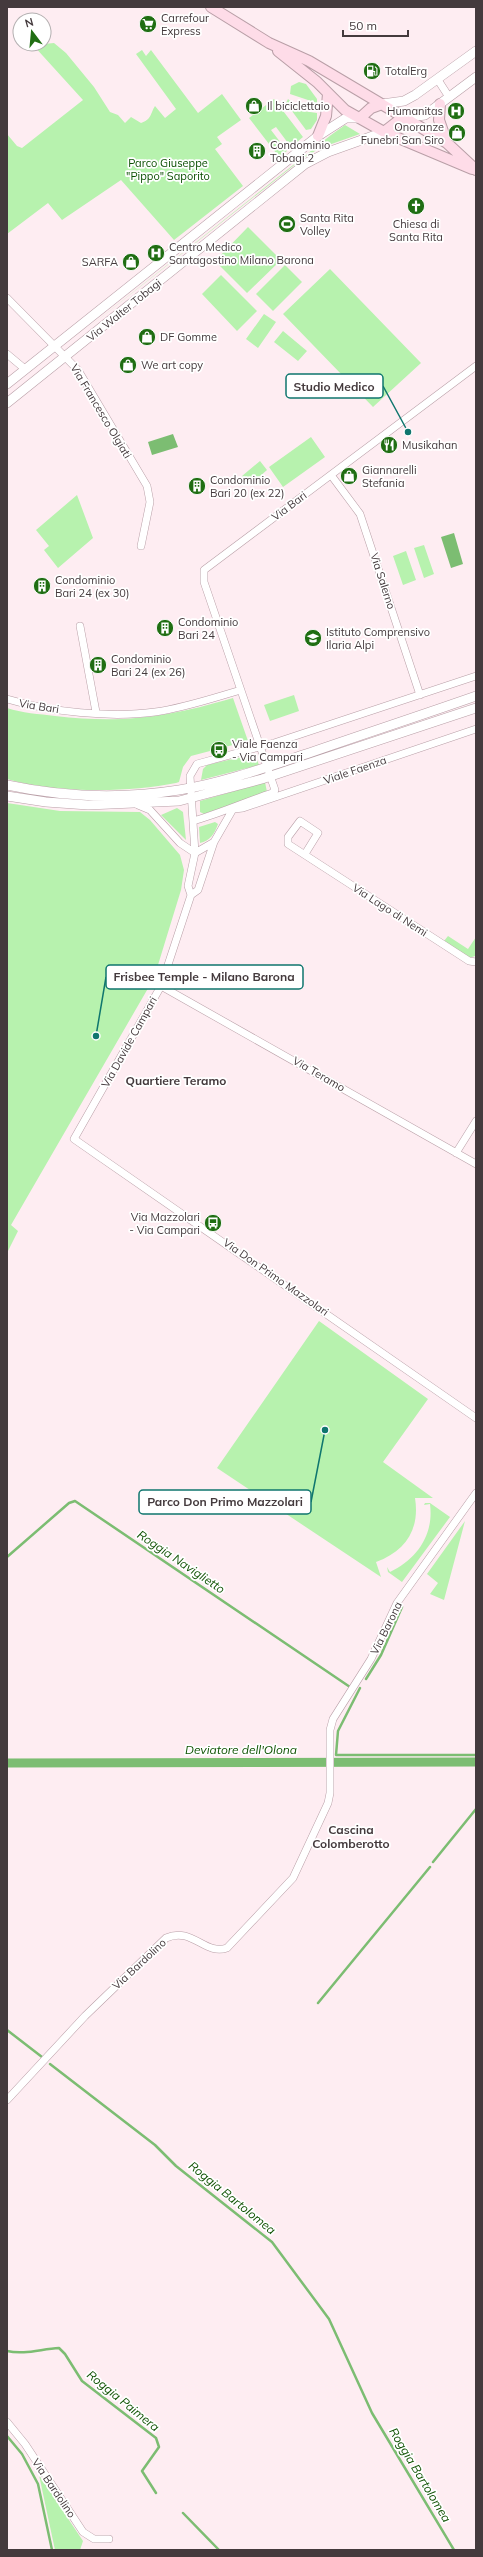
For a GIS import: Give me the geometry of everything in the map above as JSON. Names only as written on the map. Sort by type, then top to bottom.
[{"type":"main road","points":[[211,7],[269,43],[309,61],[382,104],[402,118],[447,143],[476,170]]},
{"type":"main road","points":[[269,43],[345,110],[384,132],[476,170]]},
{"type":"main road","name":"Via Walter Tobagi","points":[[318,136],[326,116],[328,94]]},
{"type":"main road","points":[[360,118],[372,108],[382,104]]},
{"type":"main road","points":[[440,104],[439,120],[447,143]]},
{"type":"main road","points":[[384,132],[402,118]]},
{"type":"street","points":[[382,104],[404,101],[438,80],[476,51]]},
{"type":"street","points":[[402,118],[425,115],[476,77]]},
{"type":"street","points":[[438,80],[449,97]]},
{"type":"street","name":"Via Walter Tobagi","points":[[7,384],[318,136],[346,118],[360,118]]},
{"type":"street","name":"Via Walter Tobagi","points":[[7,403],[305,164],[328,152],[384,132]]},
{"type":"street","name":"Via Francesco Olgiati","points":[[7,298],[66,356],[78,370],[147,486],[150,502],[141,546]]},
{"type":"street","points":[[7,354],[25,369]]},
{"type":"street","name":"Via Bari","points":[[260,747],[204,582],[203,573],[331,475],[475,368]]},
{"type":"street","name":"Via Salerno","points":[[331,475],[360,514],[420,695]]},
{"type":"street","points":[[80,626],[96,712]]},
{"type":"street","points":[[214,842],[195,852],[191,771],[197,764],[260,747],[476,676]]},
{"type":"street","name":"Via Bari","points":[[7,700],[54,709],[96,712],[155,712],[181,707],[241,690]]},
{"type":"street","points":[[7,785],[42,791],[93,795],[135,794],[191,788],[268,767],[476,696]]},
{"type":"street","name":"Viale Faenza","points":[[7,796],[59,804],[133,805],[192,798],[271,776],[476,708]]},
{"type":"street","name":"Viale Faenza","points":[[193,821],[233,809],[243,808],[476,729]]},
{"type":"street","points":[[260,747],[271,776]]},
{"type":"street","name":"Viale Faenza","points":[[233,809],[242,803],[272,793],[275,786],[271,776]]},
{"type":"street","name":"Viale Faenza","points":[[133,805],[150,810],[180,843],[195,852]]},
{"type":"street","name":"Via Davide Campari","points":[[74,1139],[161,986],[191,895],[198,890],[214,842],[233,809]]},
{"type":"street","name":"Via Lago di Nemi","points":[[305,854],[318,833],[300,821],[288,837],[287,842],[305,854],[469,961],[476,962]]},
{"type":"street","name":"Via Davide Campari","points":[[191,895],[188,886],[195,852]]},
{"type":"street","name":"Via Teramo","points":[[161,986],[476,1164]]},
{"type":"street","points":[[456,1153],[476,1121]]},
{"type":"street","name":"Via Don Primo Mazzolari","points":[[74,1139],[476,1418]]},
{"type":"street","name":"Via Barona","points":[[330,1776],[329,1749],[333,1718],[371,1659],[397,1603],[476,1493]]},
{"type":"street","name":"Via Bardolino","points":[[7,2100],[85,2016],[166,1938],[175,1934],[183,1934],[215,1949],[222,1950],[232,1945],[283,1891],[299,1868],[328,1803],[330,1776]]},
{"type":"street","name":"Via Bardolino","points":[[7,2422],[25,2444],[83,2532],[94,2539],[109,2539]]},
{"type":"green space","name":"Parco Giuseppe \"Pippo\" Saporito","points":[[52,43],[54,43],[66,53],[94,87],[110,112],[118,115],[125,123],[131,117],[141,123],[145,121],[149,118],[155,106],[165,118],[176,109],[136,54],[142,50],[146,56],[151,50],[198,113],[222,94],[241,120],[217,137],[222,144],[215,149],[243,186],[174,240],[121,180],[62,220],[48,203],[7,234],[7,134],[17,146],[22,148],[83,100],[39,52],[52,52]]},
{"type":"green space","points":[[299,82],[306,84],[317,99],[317,103],[290,94],[291,86]]},
{"type":"green space","points":[[274,99],[303,137],[291,147],[276,127],[271,130],[287,151],[279,157],[249,118]]},
{"type":"green space","points":[[288,99],[303,111],[317,113],[317,120],[311,129],[306,130],[286,103]]},
{"type":"green space","points":[[345,125],[360,134],[320,148],[302,159],[79,335],[331,135]]},
{"type":"green space","points":[[248,227],[281,260],[247,293],[215,261]]},
{"type":"green space","points":[[285,265],[302,282],[273,311],[256,294]]},
{"type":"green space","points":[[330,269],[421,363],[373,407],[283,314]]},
{"type":"green space","points":[[221,275],[257,311],[237,331],[202,294]]},
{"type":"green space","points":[[264,314],[276,322],[258,348],[246,339]]},
{"type":"green space","points":[[283,331],[307,351],[298,361],[274,342]]},
{"type":"green space","points":[[311,437],[325,457],[283,487],[269,467]]},
{"type":"green space","points":[[260,461],[267,470],[250,485],[242,476]]},
{"type":"green space","points":[[77,495],[93,538],[58,568],[44,550],[49,546],[36,530]]},
{"type":"green space","points":[[424,545],[434,574],[424,578],[414,548]]},
{"type":"green space","points":[[406,551],[416,580],[403,585],[393,556]]},
{"type":"green space","points":[[294,695],[299,711],[270,721],[264,705]]},
{"type":"green space","points":[[233,698],[248,741],[191,756],[183,767],[179,782],[136,789],[91,790],[47,787],[7,779],[7,708],[55,716],[125,719],[187,710]]},
{"type":"green space","points":[[250,755],[256,757],[259,765],[201,780],[203,769],[207,765]]},
{"type":"green space","points":[[265,782],[267,792],[204,814],[200,812],[200,801]]},
{"type":"green space","points":[[7,803],[60,811],[140,812],[150,820],[180,855],[184,870],[181,890],[154,978],[11,1225],[18,1231],[7,1253]]},
{"type":"green space","points":[[177,808],[183,812],[186,840],[161,815]]},
{"type":"green space","points":[[215,822],[218,824],[214,833],[207,840],[200,843],[199,827]]},
{"type":"green space","points":[[448,936],[468,949],[476,937],[475,956],[469,958],[444,941]]},
{"type":"green space","points":[[319,1321],[428,1399],[383,1462],[433,1498],[415,1498],[415,1520],[409,1538],[395,1552],[376,1562],[381,1577],[217,1468]]},
{"type":"green space","points":[[425,1503],[430,1503],[450,1517],[402,1582],[388,1572],[387,1567],[390,1572],[400,1567],[416,1553],[422,1545],[429,1526],[431,1515],[430,1504],[424,1505]]},
{"type":"green space","points":[[465,1521],[444,1600],[430,1594],[438,1583],[427,1574]]},
{"type":"green space","points":[[39,2475],[83,2541],[80,2550],[55,2550]]},
{"type":"shaded area","points":[[173,434],[178,447],[152,455],[148,442]]},
{"type":"shaded area","points":[[454,533],[463,564],[451,568],[441,537]]},
{"type":"waterway","name":"Roggia Naviglietto","points":[[7,1557],[69,1503],[75,1501],[350,1687]]},
{"type":"waterway","points":[[366,1679],[381,1655],[402,1607]]},
{"type":"waterway","name":"Roggia Naviglietto","points":[[360,1688],[338,1731],[336,1755],[476,1755]]},
{"type":"waterway","name":"Deviatore dell'Olona","points":[[7,1763],[476,1762]]},
{"type":"waterway","points":[[433,1862],[476,1809]]},
{"type":"waterway","points":[[318,2003],[430,1867]]},
{"type":"waterway","name":"Roggia Bartolomea","points":[[7,2030],[42,2057]]},
{"type":"waterway","name":"Roggia Bartolomea","points":[[50,2064],[155,2145],[176,2166],[272,2242],[329,2319],[372,2413],[454,2550]]},
{"type":"waterway","name":"Roggia Paimera","points":[[7,2351],[26,2352],[59,2348],[65,2354],[82,2381],[156,2438],[159,2447],[142,2471],[156,2493]]},
{"type":"waterway","name":"Roggia Paimera","points":[[7,2436],[22,2454],[38,2484],[52,2550]]},
{"type":"waterway","name":"Roggia Paimera","points":[[183,2513],[219,2550]]},
{"type":"place","name":"Carrefour Express","points":[[148,24]]},
{"type":"place","name":"TotalErg","points":[[372,71]]},
{"type":"place","name":"Il biciclettaio","points":[[254,106]]},
{"type":"place","name":"Humanitas","points":[[456,111]]},
{"type":"place","name":"Onoranze Funebri San Siro","points":[[457,133]]},
{"type":"place","name":"Condominio Tobagi 2","points":[[257,151]]},
{"type":"place","name":"Chiesa di Santa Rita","points":[[416,206]]},
{"type":"place","name":"Santa Rita Volley","points":[[287,224]]},
{"type":"place","name":"Centro Medico Santagostino Milano Barona","points":[[156,253]]},
{"type":"place","name":"SARFA","points":[[131,262]]},
{"type":"place","name":"DF Gomme","points":[[147,337]]},
{"type":"place","name":"We art copy","points":[[128,365]]},
{"type":"place","name":"Studio Medico","points":[[408,432]]},
{"type":"place","name":"Musikahan","points":[[389,445]]},
{"type":"place","name":"Giannarelli Stefania","points":[[349,476]]},
{"type":"place","name":"Condominio Bari 20 (ex 22)","points":[[197,486]]},
{"type":"place","name":"Condominio Bari 24 (ex 30)","points":[[42,586]]},
{"type":"place","name":"Condominio Bari 24","points":[[165,628]]},
{"type":"place","name":"Istituto Comprensivo Ilaria Alpi","points":[[313,638]]},
{"type":"place","name":"Condominio Bari 24 (ex 26)","points":[[98,665]]},
{"type":"place","name":"Viale Faenza - Via Campari","points":[[219,750]]},
{"type":"place","name":"Frisbee Temple - Milano Barona","points":[[96,1036]]},
{"type":"place","name":"Via Mazzolari - Via Campari","points":[[213,1223]]},
{"type":"place","name":"Parco Don Primo Mazzolari","points":[[325,1430]]},
{"type":"district","name":"Quartiere Teramo","points":[[176,1081]]},
{"type":"district","name":"Cascina Colomberotto","points":[[351,1837]]}]
